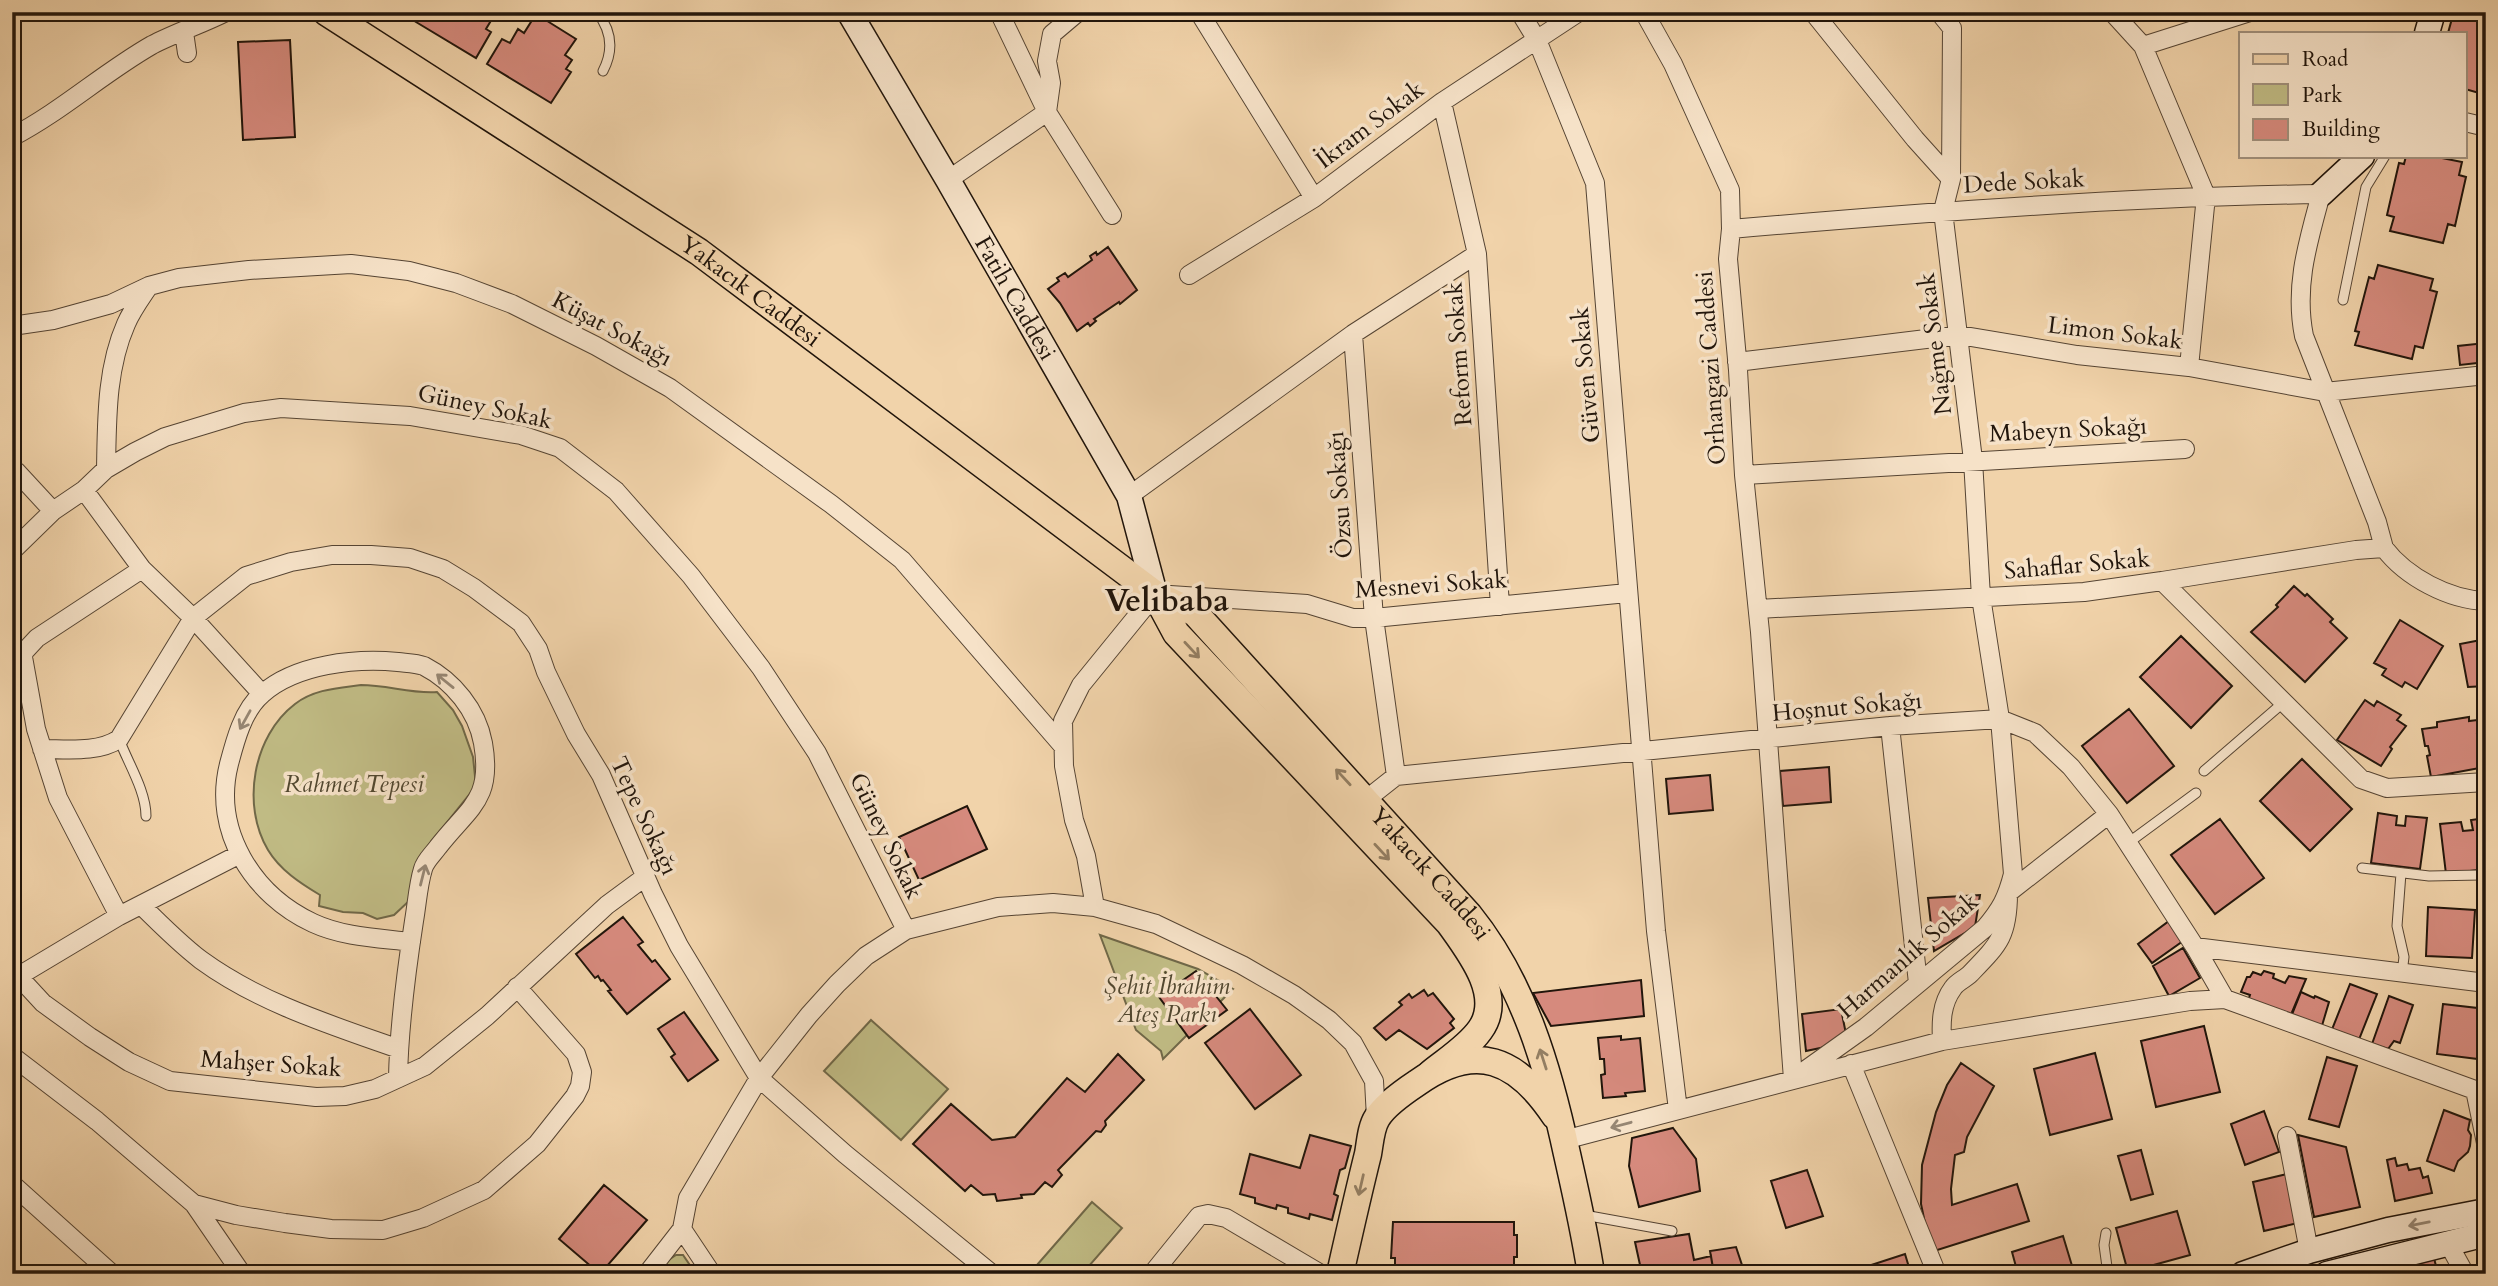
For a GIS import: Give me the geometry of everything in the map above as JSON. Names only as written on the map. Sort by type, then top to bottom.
[{"type":"main road","name":"Yakacık Caddesi","points":[[326,12],[699,253],[1155,594],[1195,613],[1450,923],[1469,951],[1485,983],[1487,1019],[1480,1030],[1431,1073]]},
{"type":"main road","name":"Yakacık Caddesi","points":[[1356,808],[1474,922],[1501,964],[1542,1054],[1583,1222],[1591,1274]]},
{"type":"main road","points":[[1340,1274],[1376,1118],[1406,1090],[1431,1073],[1465,1061],[1490,1059],[1508,1068],[1534,1089],[1563,1133]]},
{"type":"street","points":[[12,137],[41,122],[154,44],[226,12]]},
{"type":"street","name":"Fatih Caddesi","points":[[849,12],[1129,496],[1155,594]]},
{"type":"street","points":[[999,12],[1047,112],[1112,215]]},
{"type":"street","points":[[948,180],[1047,112],[1051,83],[1047,61],[1052,34],[1078,12]]},
{"type":"street","points":[[1199,12],[1314,198]]},
{"type":"street","name":"Güven Sokak","points":[[1520,12],[1537,40],[1595,184],[1656,931],[1678,1110]]},
{"type":"street","name":"İkram Sokak","points":[[1189,275],[1314,198],[1442,102],[1579,12]]},
{"type":"street","name":"Orhangazi Caddesi","points":[[1644,12],[1673,64],[1730,190],[1731,229],[1728,259],[1744,475],[1758,609],[1793,1079]]},
{"type":"street","points":[[1812,12],[1906,129],[1951,179]]},
{"type":"street","name":"Nağme Sokak","points":[[1939,12],[1952,28],[1951,179],[1943,211],[1973,460],[1981,597],[2000,719]]},
{"type":"street","points":[[2112,12],[2143,46],[2206,195],[2189,367]]},
{"type":"street","points":[[2143,46],[2250,12]]},
{"type":"street","points":[[2427,32],[2433,12]]},
{"type":"street","points":[[184,32],[187,53]]},
{"type":"street","name":"Reform Sokak","points":[[1442,102],[1477,254],[1500,606]]},
{"type":"street","points":[[2466,122],[2486,127]]},
{"type":"street","points":[[2360,158],[2321,194],[2304,259],[2299,299],[2304,336],[2377,522],[2384,548],[2391,557],[2426,583],[2461,598],[2486,601]]},
{"type":"street","name":"Dede Sokak","points":[[1731,229],[1943,211],[2206,195],[2321,194]]},
{"type":"street","points":[[1129,496],[1353,334],[1477,254]]},
{"type":"street","name":"Küşat Sokağı","points":[[12,326],[53,320],[111,304],[149,286],[179,278],[249,270],[351,264],[409,271],[456,283],[512,304],[596,346],[670,388],[811,489],[902,560],[1063,747]]},
{"type":"street","points":[[106,469],[107,398],[117,354],[126,324],[149,286]]},
{"type":"street","name":"Özsu Sokağı","points":[[1353,334],[1374,618],[1395,776]]},
{"type":"street","name":"Limon Sokak","points":[[1737,362],[1959,335],[2077,355],[2189,367],[2325,392],[2486,375]]},
{"type":"street","name":"Güney Sokak","points":[[12,551],[53,511],[85,490],[106,469],[165,436],[244,412],[281,408],[410,416],[521,435],[560,448],[616,491],[691,576],[761,668],[817,753],[906,930]]},
{"type":"street","name":"Mabeyn Sokağı","points":[[1744,475],[2185,449]]},
{"type":"street","points":[[16,471],[53,511]]},
{"type":"street","points":[[85,490],[142,569],[193,618],[262,694]]},
{"type":"street","points":[[2162,581],[2356,550],[2384,548]]},
{"type":"street","name":"Tepe Sokağı","points":[[193,618],[246,576],[291,562],[332,555],[371,555],[410,558],[443,569],[522,623],[538,649],[576,734],[601,775],[645,877],[696,977],[759,1078],[845,1154],[992,1274]]},
{"type":"street","points":[[119,916],[58,798],[36,729],[18,651],[142,569]]},
{"type":"street","name":"Sahaflar Sokak","points":[[1758,609],[2084,592],[2162,581],[2361,779],[2387,788],[2486,782]]},
{"type":"street","name":"Mesnevi Sokak","points":[[1155,594],[1307,604],[1353,618],[1374,618],[1628,593]]},
{"type":"street","points":[[1096,907],[1086,856],[1074,820],[1064,766],[1063,721],[1081,685],[1155,594]]},
{"type":"street","points":[[42,749],[95,748],[111,745],[119,739],[193,618]]},
{"type":"street","points":[[398,1078],[411,942],[423,866],[482,793],[486,768],[482,738],[470,709],[449,682],[421,665],[378,661],[338,663],[296,674],[262,694],[239,729],[223,797],[238,855],[282,904],[313,923],[345,933],[411,942]]},
{"type":"street","name":"Hoşnut Sokağı","points":[[1395,776],[1890,726],[2000,719],[2035,733],[2071,767],[2109,814],[2195,947],[2225,999]]},
{"type":"street","name":"Harmanlık Sokak","points":[[1793,1079],[1866,1027],[1984,928],[2000,910],[2013,874],[2000,719]]},
{"type":"street","points":[[1890,726],[1923,979],[1966,978]]},
{"type":"street","points":[[1356,808],[1395,776]]},
{"type":"street","points":[[1942,1041],[1941,1017],[1947,999],[1954,986],[1966,978],[1993,950],[2003,934],[2008,918],[2008,893],[2109,814]]},
{"type":"street","points":[[15,978],[119,916],[238,855]]},
{"type":"street","name":"Mahşer Sokak","points":[[15,978],[43,1003],[90,1037],[129,1062],[170,1081],[316,1097],[345,1096],[375,1089],[425,1066],[454,1044],[607,905],[645,877]]},
{"type":"street","points":[[647,1274],[682,1229],[688,1198],[759,1078],[837,984],[866,956],[906,930],[998,907],[1053,903],[1096,907],[1156,924],[1242,965],[1329,1020],[1353,1042],[1374,1081],[1376,1118]]},
{"type":"street","points":[[141,905],[201,960],[240,985],[303,1014],[399,1049]]},
{"type":"street","points":[[2195,947],[2486,983]]},
{"type":"street","points":[[194,1204],[236,1215],[285,1223],[331,1229],[383,1230],[423,1218],[484,1190],[537,1144],[580,1086],[582,1072],[576,1054],[517,987]]},
{"type":"street","points":[[1563,1133],[1678,1110],[1942,1041],[2190,1001],[2225,999],[2481,1091],[2486,1143]]},
{"type":"street","points":[[12,1056],[97,1121],[194,1204],[242,1274]]},
{"type":"street","points":[[1851,1064],[1937,1274]]},
{"type":"street","points":[[2287,1136],[2309,1251]]},
{"type":"street","points":[[12,1184],[112,1274]]},
{"type":"street","points":[[2243,1274],[2309,1251],[2389,1230],[2486,1211]]},
{"type":"street","points":[[1152,1274],[1199,1216],[1208,1214],[1226,1218],[1321,1274]]},
{"type":"street","name":"Yakacık Caddesi","points":[[1583,1222],[1597,1274]]},
{"type":"street","points":[[682,1229],[712,1274]]},
{"type":"street","points":[[2327,1274],[2486,1234]]},
{"type":"street","points":[[2448,1243],[2465,1274]]},
{"type":"lane","points":[[597,12],[610,36],[610,54],[603,71]]},
{"type":"lane","points":[[2343,300],[2366,187],[2384,158]]},
{"type":"lane","points":[[2204,771],[2284,702]]},
{"type":"lane","points":[[119,739],[144,795],[146,816]]},
{"type":"lane","points":[[2128,843],[2196,793]]},
{"type":"lane","points":[[2362,868],[2401,873],[2481,875]]},
{"type":"lane","points":[[2401,873],[2397,926],[2404,957],[2402,973]]},
{"type":"lane","points":[[1583,1222],[1672,1231]]},
{"type":"lane","points":[[2106,1233],[2104,1245],[2108,1274]]},
{"type":"green space","name":"Rahmet Tepesi","points":[[361,685],[437,692],[453,710],[462,726],[473,757],[476,786],[428,846],[409,901],[394,915],[377,919],[363,913],[343,912],[319,906],[320,895],[291,876],[268,850],[255,813],[254,792],[261,752],[269,734],[281,718],[295,704],[310,695]]},
{"type":"green space","name":"Şehit İbrahim Ateş Parkı","points":[[1100,935],[1198,969],[1233,989],[1163,1059],[1161,1051],[1136,1030]]},
{"type":"green space","points":[[871,1020],[948,1089],[901,1140],[824,1071]]},
{"type":"green space","points":[[1092,1202],[1122,1228],[1082,1274],[1047,1274],[1037,1265]]},
{"type":"green space","points":[[676,1255],[683,1255],[696,1274],[658,1274],[667,1261]]},
{"type":"building","points":[[415,12],[495,14],[486,29],[491,32],[476,58],[411,19]]},
{"type":"building","points":[[2459,12],[2486,12],[2486,95],[2466,89],[2466,32],[2448,32],[2453,15],[2458,16]]},
{"type":"building","points":[[536,14],[576,39],[565,55],[572,60],[566,69],[571,72],[551,103],[487,64],[502,39],[510,43],[518,29],[524,33]]},
{"type":"building","points":[[290,40],[295,137],[243,140],[238,42]]},
{"type":"building","points":[[2406,158],[2442,158],[2462,162],[2459,175],[2466,177],[2455,226],[2448,224],[2443,243],[2390,231],[2394,217],[2387,215],[2399,163],[2404,164]]},
{"type":"building","points":[[1108,247],[1137,290],[1120,304],[1119,302],[1094,319],[1096,321],[1090,326],[1088,323],[1077,331],[1048,289],[1059,281],[1057,278],[1065,273],[1068,277],[1092,260],[1090,256],[1096,252],[1097,255]]},
{"type":"building","points":[[2378,265],[2433,279],[2430,290],[2437,292],[2423,348],[2415,346],[2412,359],[2355,345],[2359,332],[2355,331],[2369,277],[2374,279]]},
{"type":"building","points":[[2485,343],[2486,362],[2460,365],[2458,346]]},
{"type":"building","points":[[2294,586],[2305,596],[2307,594],[2333,619],[2330,622],[2347,638],[2305,682],[2251,632],[2278,607],[2276,605]]},
{"type":"building","points":[[2400,620],[2443,646],[2417,689],[2405,682],[2402,687],[2382,675],[2386,669],[2374,663]]},
{"type":"building","points":[[2181,636],[2232,686],[2191,728],[2140,677]]},
{"type":"building","points":[[2486,639],[2486,686],[2468,687],[2460,644]]},
{"type":"building","points":[[2365,700],[2374,706],[2377,701],[2401,715],[2397,720],[2406,726],[2390,747],[2392,749],[2381,766],[2337,740]]},
{"type":"building","points":[[2129,709],[2174,766],[2127,803],[2082,746]]},
{"type":"building","points":[[2469,717],[2469,721],[2477,720],[2477,734],[2485,767],[2431,777],[2427,756],[2430,755],[2428,746],[2425,746],[2422,729],[2437,727],[2437,722]]},
{"type":"building","points":[[2302,759],[2352,809],[2310,851],[2260,801]]},
{"type":"building","points":[[1829,767],[1831,802],[1783,806],[1780,771]]},
{"type":"building","points":[[1710,775],[1713,810],[1669,814],[1666,779]]},
{"type":"building","points":[[967,806],[987,849],[919,880],[899,837]]},
{"type":"building","points":[[2378,813],[2397,816],[2396,825],[2405,826],[2406,816],[2427,818],[2420,869],[2371,863]]},
{"type":"building","points":[[2486,818],[2486,869],[2446,874],[2440,824],[2461,822],[2463,831],[2473,830],[2471,820]]},
{"type":"building","points":[[2220,819],[2264,878],[2215,914],[2171,855]]},
{"type":"building","points":[[1980,895],[1975,927],[1934,951],[1928,898]]},
{"type":"building","points":[[2428,907],[2475,910],[2472,958],[2426,956]]},
{"type":"building","points":[[623,917],[643,942],[638,945],[670,979],[627,1014],[608,991],[611,990],[603,980],[598,976],[595,978],[576,954]]},
{"type":"building","points":[[2169,921],[2183,941],[2152,963],[2138,944]]},
{"type":"building","points":[[2183,948],[2200,978],[2169,996],[2153,966]]},
{"type":"building","points":[[1196,971],[1227,1010],[1189,1038],[1159,997]]},
{"type":"building","points":[[2264,971],[2274,974],[2273,978],[2285,983],[2289,976],[2306,979],[2290,1017],[2248,1001],[2250,995],[2241,992],[2247,977],[2253,972],[2261,975]]},
{"type":"building","points":[[1641,980],[1644,1016],[1551,1026],[1533,993]]},
{"type":"building","points":[[2350,984],[2377,994],[2358,1042],[2331,1032]]},
{"type":"building","points":[[1424,990],[1428,996],[1433,993],[1454,1019],[1450,1023],[1454,1028],[1427,1049],[1399,1030],[1386,1040],[1374,1028],[1402,1005],[1399,1002],[1409,994],[1412,998]]},
{"type":"building","points":[[2301,992],[2329,1002],[2321,1029],[2291,1017]]},
{"type":"building","points":[[2389,996],[2413,1005],[2400,1043],[2394,1041],[2388,1049],[2372,1044]]},
{"type":"building","points":[[2443,1004],[2486,1009],[2486,1060],[2437,1054]]},
{"type":"building","points":[[1250,1009],[1301,1075],[1255,1109],[1205,1043]]},
{"type":"building","points":[[1841,1009],[1846,1034],[1825,1047],[1806,1051],[1802,1014]]},
{"type":"building","points":[[684,1012],[718,1060],[688,1081],[671,1057],[675,1054],[658,1029]]},
{"type":"building","points":[[2204,1026],[2220,1092],[2156,1107],[2141,1041]]},
{"type":"building","points":[[1621,1036],[1621,1040],[1640,1038],[1645,1091],[1603,1098],[1601,1075],[1605,1074],[1604,1059],[1600,1059],[1598,1038]]},
{"type":"building","points":[[2095,1053],[2112,1119],[2050,1135],[2034,1069]]},
{"type":"building","points":[[1118,1054],[1144,1080],[1105,1121],[1106,1125],[1101,1132],[1096,1131],[1058,1170],[1062,1175],[1052,1187],[1045,1182],[1034,1194],[997,1201],[995,1194],[983,1195],[971,1185],[965,1191],[913,1144],[951,1104],[992,1140],[1015,1137],[1067,1078],[1085,1092]]},
{"type":"building","points":[[2327,1057],[2357,1066],[2339,1127],[2309,1119]]},
{"type":"building","points":[[1961,1063],[1994,1086],[1967,1137],[1964,1152],[1955,1155],[1952,1205],[2017,1184],[2029,1221],[1931,1252],[1921,1204],[1922,1165],[1936,1112],[1947,1085]]},
{"type":"building","points":[[2444,1110],[2470,1120],[2470,1146],[2454,1171],[2427,1161]]},
{"type":"building","points":[[2264,1111],[2279,1152],[2245,1165],[2231,1124]]},
{"type":"building","points":[[1673,1128],[1696,1159],[1700,1191],[1639,1207],[1629,1166],[1632,1138]]},
{"type":"building","points":[[1310,1135],[1351,1146],[1345,1168],[1340,1170],[1334,1194],[1338,1196],[1332,1220],[1310,1214],[1309,1219],[1288,1213],[1288,1208],[1277,1205],[1276,1209],[1255,1203],[1255,1198],[1240,1194],[1250,1154],[1300,1168]]},
{"type":"building","points":[[2298,1135],[2346,1147],[2360,1207],[2314,1217]]},
{"type":"building","points":[[2141,1150],[2153,1194],[2131,1200],[2118,1156]]},
{"type":"building","points":[[2395,1158],[2397,1166],[2407,1164],[2409,1170],[2420,1168],[2423,1178],[2428,1176],[2432,1193],[2395,1201],[2387,1160]]},
{"type":"building","points":[[1807,1170],[1823,1216],[1786,1228],[1771,1181]]},
{"type":"building","points":[[2287,1174],[2298,1223],[2264,1231],[2253,1182]]},
{"type":"building","points":[[604,1185],[647,1220],[600,1274],[559,1239]]},
{"type":"building","points":[[2177,1211],[2190,1255],[2128,1272],[2116,1228]]},
{"type":"building","points":[[1393,1222],[1514,1222],[1517,1257],[1514,1257],[1514,1269],[1395,1269],[1395,1258],[1391,1258]]},
{"type":"building","points":[[1689,1234],[1694,1260],[1711,1256],[1714,1274],[1642,1274],[1635,1242]]},
{"type":"building","points":[[2063,1236],[2073,1269],[2063,1272],[2064,1274],[2018,1274],[2012,1252]]},
{"type":"building","points":[[2486,1246],[2486,1274],[2485,1274],[2480,1247]]},
{"type":"building","points":[[1736,1247],[1745,1274],[1714,1274],[1710,1251]]},
{"type":"building","points":[[1905,1254],[1911,1274],[1854,1274],[1853,1271]]},
{"type":"building","points":[[2434,1258],[2438,1274],[2394,1274],[2393,1268]]},
{"type":"district","name":"Velibaba","points":[[1167,601]]}]
